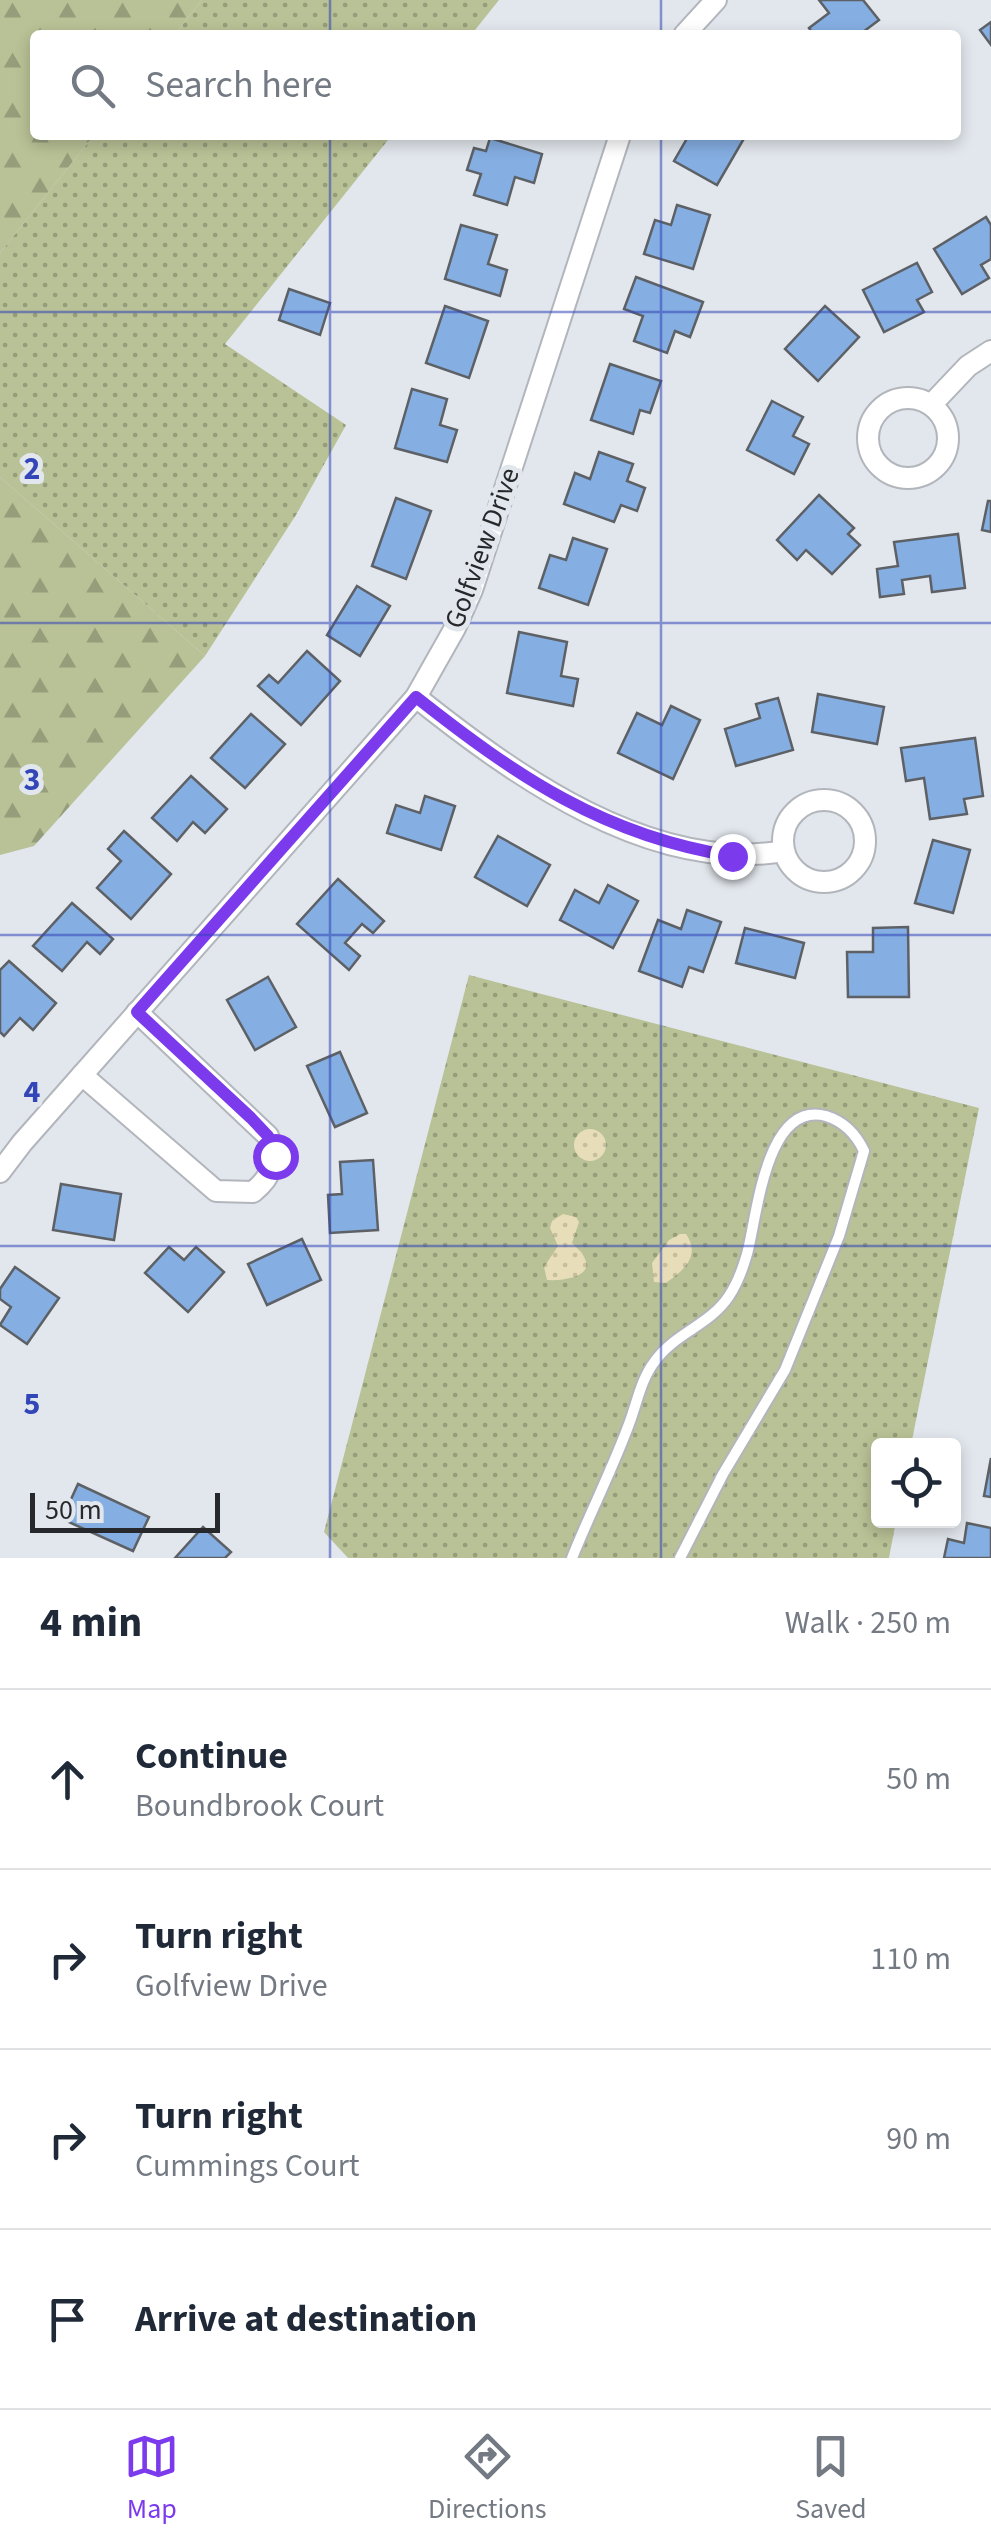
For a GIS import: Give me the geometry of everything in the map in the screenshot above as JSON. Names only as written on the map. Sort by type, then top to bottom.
[{"type":"street","points":[[689,30],[716,0]]},
{"type":"street","name":"Golfview Drive","points":[[0,1172],[416,697],[472,590],[618,140]]},
{"type":"street","points":[[931,405],[968,366],[991,351]]},
{"type":"street","points":[[904,397],[919,398],[931,405],[940,414],[948,438],[940,462],[920,476],[907,478],[883,470],[868,447],[867,433],[879,408],[904,397]]},
{"type":"street","points":[[416,697],[526,778],[598,818],[658,839],[716,853],[747,857],[784,851]]},
{"type":"street","points":[[819,799],[845,804],[862,823],[866,836],[861,862],[852,872],[827,882],[800,875],[784,851],[786,823],[806,803],[819,799]]},
{"type":"street","points":[[82,1075],[216,1191],[254,1192],[270,1178],[275,1156],[268,1136],[137,1012]]},
{"type":"lane","points":[[572,1558],[652,1363],[680,1335],[702,1324],[716,1311],[738,1276],[748,1252],[757,1196],[779,1140],[794,1124],[810,1115],[824,1116],[849,1128],[864,1151],[840,1236],[785,1370],[723,1474],[680,1558]]},
{"type":"green space","points":[[0,0],[202,0],[178,30],[30,30],[30,140],[90,140],[0,253]]},
{"type":"green space","points":[[202,0],[499,0],[475,30],[178,30]]},
{"type":"green space","points":[[90,140],[388,140],[225,344],[346,425],[296,515],[205,656],[0,477],[0,253]]},
{"type":"green space","points":[[0,477],[205,656],[34,846],[0,855]]},
{"type":"green space","points":[[469,975],[979,1108],[912,1438],[871,1438],[871,1528],[895,1528],[889,1558],[348,1558],[324,1532]]},
{"type":"sand","points":[[590,1129],[601,1134],[606,1145],[601,1156],[590,1161],[579,1156],[574,1145],[579,1134]]},
{"type":"sand","points":[[563,1214],[576,1217],[579,1222],[572,1243],[582,1253],[585,1270],[574,1277],[547,1280],[544,1267],[558,1246],[550,1228],[552,1221]]},
{"type":"sand","points":[[686,1234],[692,1249],[688,1262],[666,1283],[654,1282],[652,1263],[669,1240]]},
{"type":"building","points":[[819,0],[863,0],[879,20],[866,30],[810,30],[829,13]]},
{"type":"building","points":[[991,22],[991,45],[980,30]]},
{"type":"building","points":[[489,140],[496,140],[542,154],[534,183],[515,177],[507,205],[474,195],[481,174],[467,170],[474,148],[486,151]]},
{"type":"building","points":[[686,140],[743,140],[717,185],[674,161]]},
{"type":"building","points":[[677,205],[710,215],[693,269],[644,254],[655,220],[671,225]]},
{"type":"building","points":[[986,217],[991,225],[991,259],[981,265],[989,278],[962,294],[934,249]]},
{"type":"building","points":[[461,225],[497,235],[488,264],[507,270],[500,296],[445,279]]},
{"type":"building","points":[[917,263],[932,292],[917,300],[924,312],[884,332],[863,290]]},
{"type":"building","points":[[636,277],[703,302],[690,337],[675,331],[667,353],[634,341],[643,316],[624,309]]},
{"type":"building","points":[[289,289],[330,303],[320,335],[279,320]]},
{"type":"building","points":[[445,306],[488,321],[469,378],[426,363]]},
{"type":"building","points":[[825,306],[859,337],[818,381],[785,349]]},
{"type":"building","points":[[610,364],[661,381],[650,413],[640,410],[633,434],[591,420]]},
{"type":"building","points":[[412,389],[447,399],[440,425],[457,430],[447,462],[395,448]]},
{"type":"building","points":[[772,401],[803,417],[793,436],[809,444],[794,474],[747,450]]},
{"type":"building","points":[[599,452],[633,464],[627,481],[645,488],[637,511],[621,505],[614,522],[564,504],[575,473],[590,479]]},
{"type":"building","points":[[819,495],[854,528],[848,534],[860,545],[832,574],[806,550],[797,560],[777,540]]},
{"type":"building","points":[[396,498],[431,511],[406,579],[372,566]]},
{"type":"building","points":[[991,501],[991,532],[982,530]]},
{"type":"building","points":[[958,534],[965,588],[932,592],[930,576],[902,580],[904,594],[880,597],[877,569],[898,566],[894,542]]},
{"type":"building","points":[[573,538],[607,549],[588,605],[539,588],[550,555],[566,560]]},
{"type":"building","points":[[357,586],[390,606],[360,656],[327,635]]},
{"type":"building","points":[[519,632],[567,642],[561,676],[578,679],[573,706],[507,693]]},
{"type":"building","points":[[307,651],[340,681],[301,725],[258,686],[269,675],[278,683]]},
{"type":"building","points":[[818,694],[884,707],[877,744],[812,732]]},
{"type":"building","points":[[778,698],[793,750],[736,766],[725,729],[760,718],[756,704]]},
{"type":"building","points":[[671,706],[700,720],[673,779],[618,753],[637,713],[662,725]]},
{"type":"building","points":[[251,714],[285,744],[245,788],[211,758]]},
{"type":"building","points":[[975,738],[983,796],[964,799],[967,814],[930,819],[924,778],[906,781],[901,748]]},
{"type":"building","points":[[191,776],[227,809],[205,833],[193,822],[177,841],[152,818]]},
{"type":"building","points":[[425,796],[455,806],[441,850],[387,833],[396,805],[420,813]]},
{"type":"building","points":[[124,831],[171,874],[131,919],[97,888],[121,861],[108,849]]},
{"type":"building","points":[[498,836],[550,865],[527,906],[475,877]]},
{"type":"building","points":[[933,840],[970,850],[953,913],[915,903]]},
{"type":"building","points":[[338,879],[384,921],[373,933],[362,924],[345,943],[360,956],[349,970],[297,924]]},
{"type":"building","points":[[608,885],[638,901],[613,948],[560,920],[575,890],[599,903]]},
{"type":"building","points":[[72,903],[113,939],[100,954],[87,942],[62,971],[33,946]]},
{"type":"building","points":[[687,910],[721,922],[703,972],[689,967],[682,987],[639,971],[658,920],[681,929]]},
{"type":"building","points":[[908,927],[909,997],[848,997],[847,952],[873,952],[873,928]]},
{"type":"building","points":[[745,928],[804,943],[795,978],[736,963]]},
{"type":"building","points":[[9,961],[56,1003],[33,1030],[20,1018],[4,1036],[0,1032],[0,970]]},
{"type":"building","points":[[268,977],[296,1027],[255,1050],[227,1000]]},
{"type":"building","points":[[340,1052],[367,1113],[335,1127],[307,1066]]},
{"type":"building","points":[[373,1160],[378,1230],[330,1233],[328,1195],[342,1194],[340,1162]]},
{"type":"building","points":[[61,1184],[121,1194],[114,1240],[53,1230]]},
{"type":"building","points":[[302,1239],[321,1280],[267,1305],[248,1264]]},
{"type":"building","points":[[169,1247],[184,1260],[196,1247],[224,1272],[188,1312],[145,1273]]},
{"type":"building","points":[[15,1267],[59,1298],[27,1344],[0,1325],[11,1307],[0,1299],[0,1289]]},
{"type":"building","points":[[991,1458],[991,1497],[984,1496]]},
{"type":"building","points":[[78,1484],[149,1517],[133,1551],[62,1519]]},
{"type":"building","points":[[967,1523],[991,1528],[991,1558],[944,1558],[948,1539],[964,1543]]},
{"type":"building","points":[[203,1527],[231,1552],[225,1558],[175,1558]]},
{"type":"route","points":[[275,1156],[268,1136],[251,1118],[137,1012],[416,697],[561,800],[630,830],[732,856]]}]
